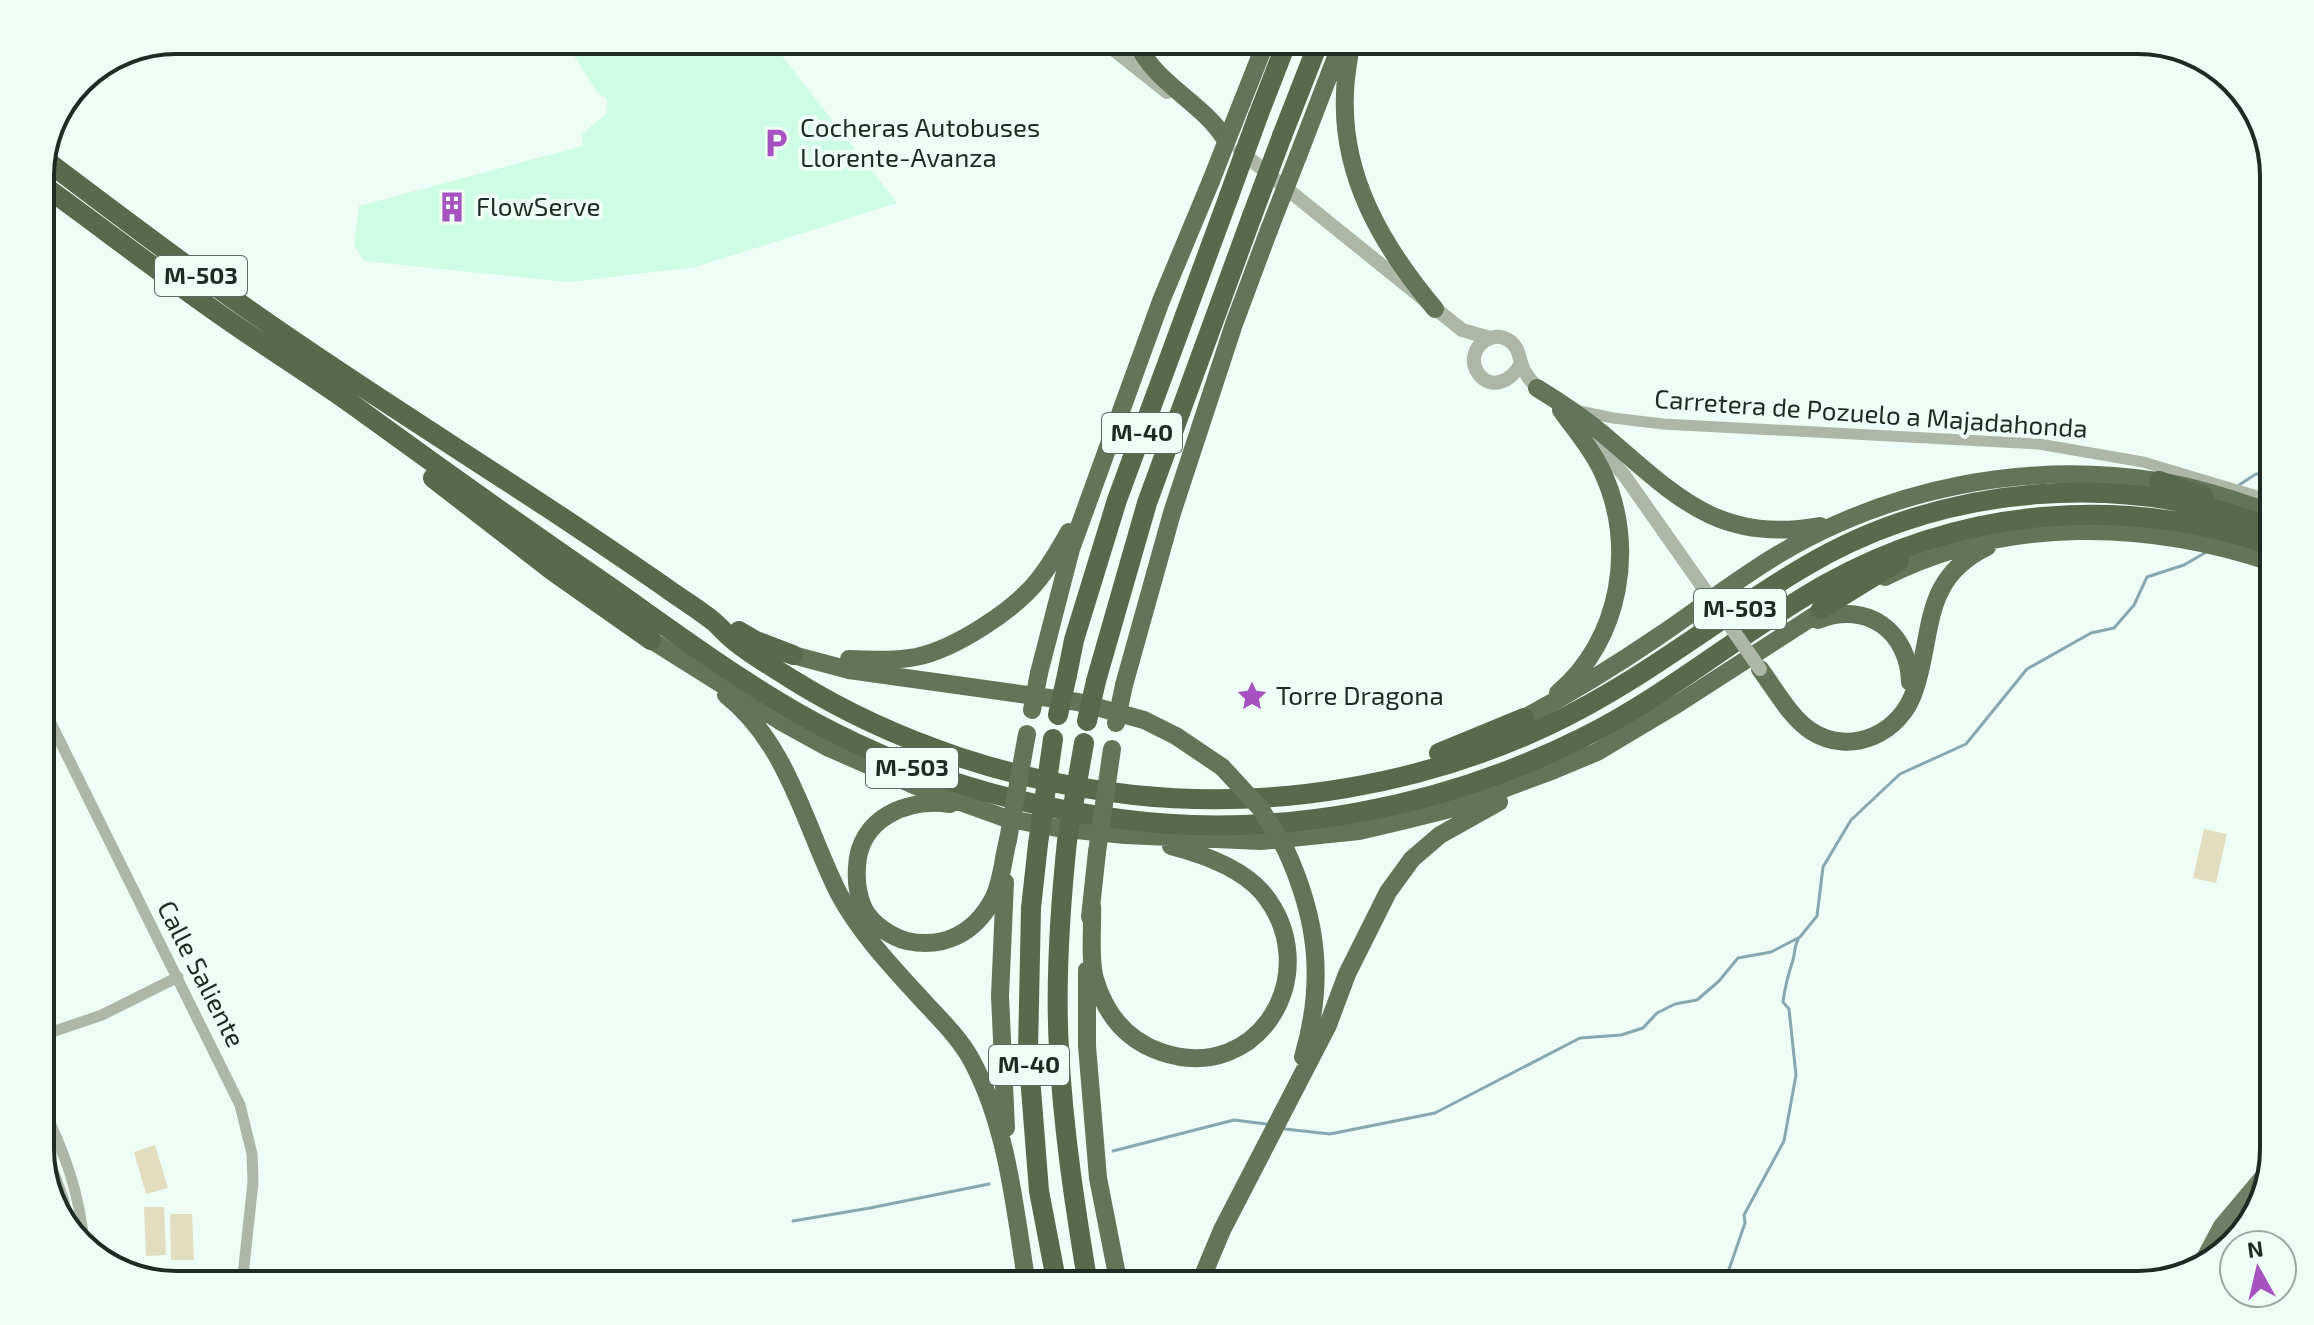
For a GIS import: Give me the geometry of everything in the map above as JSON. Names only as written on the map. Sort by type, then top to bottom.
[{"type":"highway","points":[[1144,54],[1159,75],[1213,122],[1225,139]]},
{"type":"highway","points":[[973,807],[931,802],[901,807],[882,818],[867,833],[857,853],[856,880],[864,909],[879,926],[899,939],[922,944],[951,940],[972,928],[994,898],[1039,673],[1071,549],[1161,301],[1261,54]]},
{"type":"highway","name":"M-40","points":[[1054,1271],[1039,1191],[1028,1051],[1031,908],[1053,739],[1074,640],[1117,500],[1282,54]]},
{"type":"highway","name":"M-40","points":[[1086,1271],[1071,1181],[1058,1047],[1060,906],[1067,841],[1087,721],[1147,503],[1314,54]]},
{"type":"highway","points":[[1116,1271],[1098,1178],[1087,1046],[1087,941],[1116,723],[1177,498],[1234,324],[1337,54]]},
{"type":"highway","points":[[1350,54],[1345,93],[1347,140],[1358,184],[1375,226],[1406,274],[1435,309]]},
{"type":"highway","name":"M-503","points":[[54,167],[231,297],[713,621],[734,641],[835,704],[898,734],[964,759],[1094,789],[1134,795],[1219,799],[1285,796],[1351,787],[1432,768],[1543,728],[1614,692],[1810,563],[1888,527],[1953,507],[2021,495],[2136,495],[2196,505],[2260,525]]},
{"type":"highway","name":"M-503","points":[[54,193],[263,344],[646,612],[746,680],[827,729],[920,771],[969,788],[1033,804],[1128,820],[1255,824],[1352,815],[1477,782],[1552,752],[1623,716],[1789,607],[1862,565],[1931,538],[1993,523],[2056,515],[2128,514],[2197,524],[2260,542]]},
{"type":"highway","points":[[263,344],[282,366],[377,433],[479,515],[730,698],[758,728],[793,783],[834,883],[855,922],[946,1025],[971,1059],[994,1112],[1025,1271]]},
{"type":"highway","points":[[1537,388],[1605,436],[1671,493],[1722,521],[1779,531],[1842,520]]},
{"type":"highway","name":"M-503","points":[[1524,718],[1564,687],[1592,654],[1611,613],[1619,582],[1621,552],[1611,493],[1592,453],[1560,407]]},
{"type":"highway","name":"M-503","points":[[1219,799],[1388,769],[1440,753],[1524,718],[1600,676],[1776,555],[1842,520],[1931,491],[2006,478],[2057,475],[2159,481],[2260,509]]},
{"type":"highway","points":[[2159,481],[2260,517]]},
{"type":"highway","points":[[793,655],[871,660],[918,657],[958,640],[1004,612],[1038,581],[1091,496]]},
{"type":"highway","points":[[1821,609],[1910,555],[1993,523]]},
{"type":"highway","name":"M-503","points":[[1205,1271],[1222,1230],[1328,1025],[1369,926],[1412,859],[1440,835],[1597,752],[1744,663],[1821,609],[1904,568],[1961,547],[2061,530],[2138,532],[2227,547],[2260,558]]},
{"type":"highway","name":"M-503","points":[[1903,712],[1915,692],[1928,623],[1939,593],[1969,556],[2019,535]]},
{"type":"highway","name":"M-503","points":[[1787,633],[1839,614],[1863,615],[1890,630],[1901,643],[1908,659],[1909,692],[1903,712]]},
{"type":"highway","name":"M-503","points":[[713,621],[793,655],[849,670],[995,689],[1091,706],[1144,720],[1176,736],[1222,767],[1260,808],[1285,848],[1300,880],[1316,948],[1317,988],[1313,1023],[1292,1094]]},
{"type":"highway","name":"M-503","points":[[651,640],[829,748],[973,807],[1005,818],[1057,828],[1125,835],[1261,841],[1359,831],[1450,809],[1516,786],[1597,752]]},
{"type":"highway","points":[[1760,669],[1798,719],[1811,731],[1828,739],[1853,742],[1873,738],[1903,712]]},
{"type":"highway","points":[[1092,906],[1094,977],[1113,1021],[1142,1046],[1179,1058],[1221,1055],[1253,1038],[1274,1016],[1287,985],[1290,956],[1281,921],[1260,890],[1227,866],[1195,852],[1125,835]]},
{"type":"highway","points":[[1008,840],[1000,996],[1011,1190]]},
{"type":"main road","points":[[2209,1248],[2221,1226],[2254,1187]]},
{"type":"street","points":[[1119,54],[1462,330],[1490,338]]},
{"type":"street","points":[[1462,330],[1474,354],[1475,368],[1479,375],[1491,382],[1512,377],[1521,363]]},
{"type":"street","points":[[1474,354],[1483,341],[1490,338],[1498,337],[1512,343],[1537,388]]},
{"type":"street","name":"Carretera de Pozuelo a Majadahonda","points":[[1504,381],[1524,387],[1560,407],[1615,463],[1760,669]]},
{"type":"street","name":"Carretera de Pozuelo a Majadahonda","points":[[1560,407],[1650,423],[2039,444],[2105,454],[2260,496]]},
{"type":"street","name":"Calle Saliente","points":[[54,729],[231,1083],[247,1126],[253,1182],[243,1271]]},
{"type":"street","points":[[54,1031],[102,1015],[178,977]]},
{"type":"street","points":[[54,1131],[75,1186],[81,1225]]},
{"type":"shaded area","points":[[573,54],[780,54],[897,203],[696,267],[569,282],[364,261],[354,245],[359,206],[583,146],[582,134],[607,113],[607,99],[598,93]]},
{"type":"shaded area","points":[[2204,829],[2227,834],[2216,883],[2193,878]]},
{"type":"shaded area","points":[[155,1145],[168,1188],[146,1194],[134,1152]]},
{"type":"shaded area","points":[[144,1207],[164,1207],[166,1255],[146,1256]]},
{"type":"shaded area","points":[[170,1214],[192,1214],[194,1260],[171,1260]]},
{"type":"waterway","points":[[2239,485],[2260,474]]},
{"type":"waterway","points":[[1285,1129],[1330,1134],[1435,1113],[1580,1038],[1621,1035],[1643,1028],[1657,1013],[1675,1004],[1697,1000],[1719,981],[1738,958],[1771,952],[1800,937],[1817,916],[1823,867],[1851,820],[1900,774],[1966,744],[2027,669],[2091,633],[2114,628],[2134,605],[2147,577],[2184,565],[2208,551]]},
{"type":"waterway","points":[[1728,1271],[1745,1223],[1744,1215],[1784,1141],[1796,1075],[1789,1009],[1783,1002],[1798,940]]},
{"type":"waterway","points":[[1113,1151],[1234,1120],[1266,1124]]},
{"type":"waterway","points":[[793,1221],[989,1184]]},
{"type":"place","name":"Cocheras Autobuses Llorente-Avanza","points":[[776,143]]},
{"type":"place","name":"FlowServe","points":[[452,207]]},
{"type":"place","name":"Torre Dragona","points":[[1252,696]]}]
